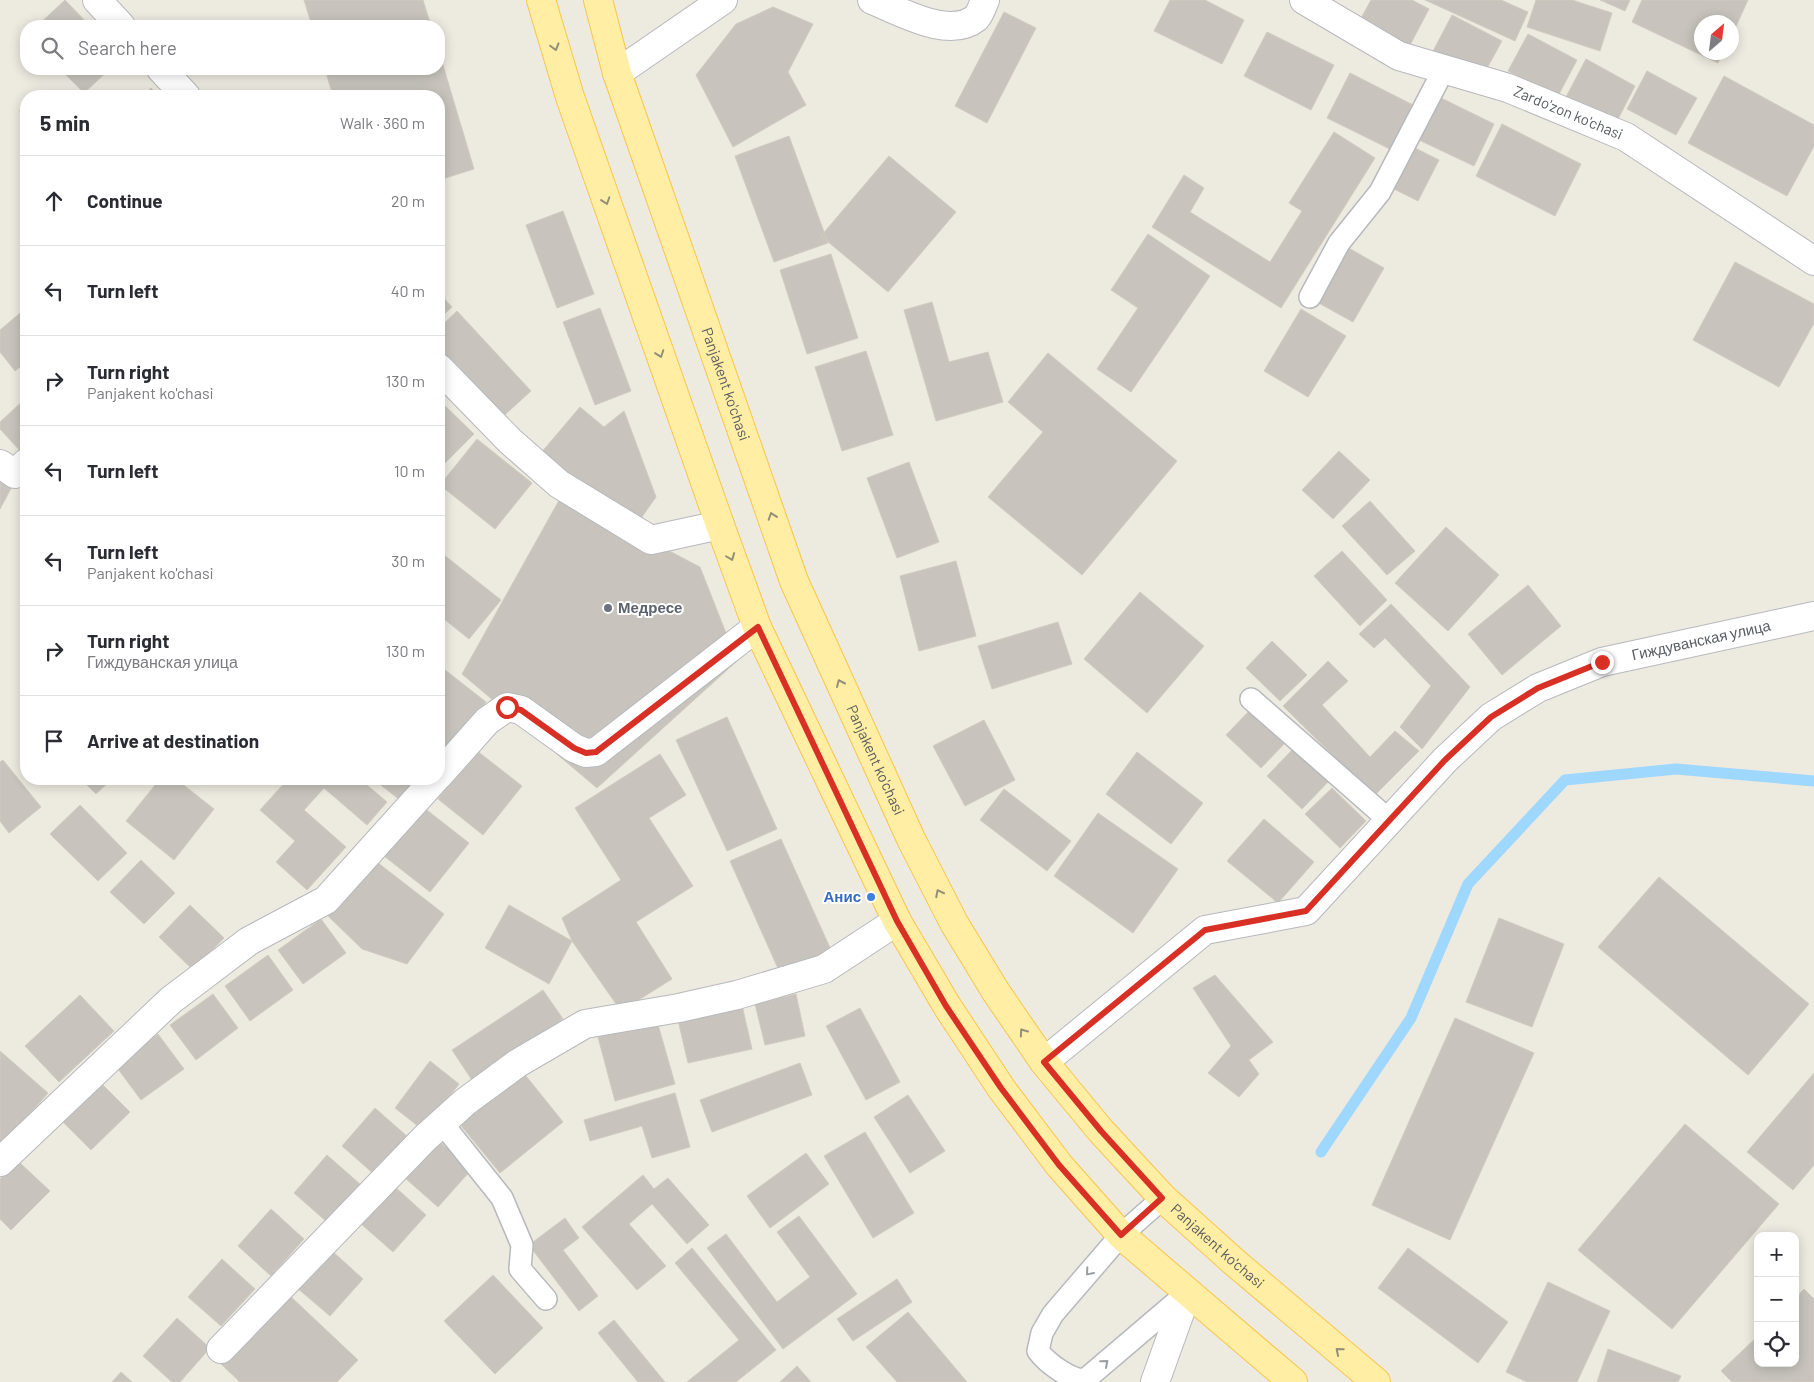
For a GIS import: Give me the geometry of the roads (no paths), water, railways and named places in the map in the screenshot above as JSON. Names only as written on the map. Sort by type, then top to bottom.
[{"type":"main road","points":[[541,0],[570,97],[720,526],[758,627],[897,921],[946,1006],[1001,1088],[1059,1165],[1121,1235],[1293,1382]]},
{"type":"main road","name":"Panjakent ko'chasi","points":[[598,0],[617,73],[794,581],[911,839],[954,923],[996,992],[1044,1062],[1101,1131],[1162,1198],[1376,1382]]},
{"type":"street","points":[[96,0],[115,20]]},
{"type":"street","points":[[617,73],[723,0]]},
{"type":"street","points":[[872,0],[937,26],[959,26],[977,17],[985,0]]},
{"type":"street","name":"Zardo'zon ko'chasi","points":[[1304,0],[1399,56],[1508,88],[1626,137],[1814,260]]},
{"type":"street","points":[[167,75],[180,90]]},
{"type":"street","points":[[445,374],[510,441],[559,484],[651,540],[720,526]]},
{"type":"street","points":[[0,464],[15,474],[20,469]]},
{"type":"street","name":"Гиждуванская улица","points":[[1044,1062],[1205,930],[1306,911],[1445,760],[1491,717],[1538,688],[1602,662],[1814,616]]},
{"type":"street","points":[[445,767],[487,721],[507,707],[521,710],[574,748],[586,753],[596,752],[758,627]]},
{"type":"street","points":[[0,1162],[171,1000],[249,941],[326,900],[430,785]]},
{"type":"street","points":[[221,1349],[403,1160],[442,1123],[485,1086],[552,1042],[585,1024],[679,1008],[737,995],[824,969],[897,921]]},
{"type":"street","points":[[1155,1382],[1187,1293]]},
{"type":"lane","points":[[1310,298],[1339,243],[1380,192],[1444,69]]},
{"type":"lane","points":[[1250,699],[1390,821]]},
{"type":"lane","points":[[442,1123],[502,1198],[522,1245],[520,1269],[546,1299]]},
{"type":"lane","points":[[1162,1198],[1121,1235],[1053,1314],[1039,1339],[1038,1352],[1070,1379],[1080,1381],[1086,1379],[1187,1293]]},
{"type":"waterway","points":[[1321,1152],[1411,1018],[1468,884],[1565,780],[1676,769],[1814,781]]},
{"type":"place","name":"Медресе","points":[[608,608]]},
{"type":"place","name":"Анис","points":[[871,897]]}]
